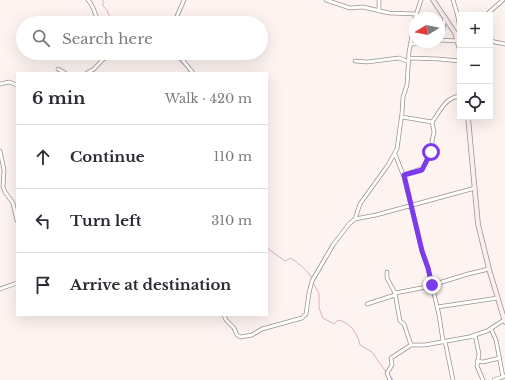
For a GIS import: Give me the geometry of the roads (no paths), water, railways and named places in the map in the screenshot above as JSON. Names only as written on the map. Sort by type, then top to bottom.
[{"type":"street","points":[[88,0],[92,5],[96,16]]},
{"type":"street","points":[[177,16],[184,0]]},
{"type":"street","points":[[326,0],[348,7],[363,7],[409,16]]},
{"type":"street","points":[[379,0],[379,11]]},
{"type":"street","points":[[417,12],[421,0]]},
{"type":"street","points":[[433,0],[441,12]]},
{"type":"street","points":[[453,0],[457,18]]},
{"type":"street","points":[[489,12],[503,0]]},
{"type":"street","points":[[445,17],[457,36]]},
{"type":"street","points":[[445,41],[457,42]]},
{"type":"street","points":[[493,42],[505,44]]},
{"type":"street","points":[[355,219],[360,204],[397,149],[402,117],[402,101],[407,85],[410,48]]},
{"type":"street","points":[[354,61],[368,62],[399,58],[409,60],[439,59],[457,61]]},
{"type":"street","points":[[89,72],[94,69],[102,60]]},
{"type":"street","points":[[183,60],[192,72]]},
{"type":"street","points":[[58,69],[63,72]]},
{"type":"street","points":[[0,84],[9,82],[16,85]]},
{"type":"street","points":[[404,175],[423,168],[428,158],[428,154],[432,150],[434,132],[432,122],[447,101],[457,97]]},
{"type":"street","points":[[402,117],[432,122]]},
{"type":"street","points":[[390,380],[387,373],[392,365],[391,358],[411,345],[425,345],[475,335],[505,322],[489,269],[478,224],[468,120]]},
{"type":"street","points":[[0,151],[4,170],[3,187],[13,203],[16,216]]},
{"type":"street","points":[[395,154],[404,175],[422,251],[428,268],[453,380]]},
{"type":"street","points":[[224,316],[226,320],[234,328],[237,336],[240,337],[252,335],[262,329],[304,316],[312,281],[334,245],[349,224],[355,219],[376,215],[475,188]]},
{"type":"street","points":[[368,304],[395,294],[432,286],[468,274],[489,269]]},
{"type":"street","points":[[387,272],[387,278],[395,294],[400,322],[404,324],[411,345]]},
{"type":"street","points":[[0,289],[16,283]]},
{"type":"street","points":[[437,307],[498,298]]},
{"type":"street","points":[[491,328],[496,340],[504,377],[494,380]]},
{"type":"street","points":[[475,335],[479,354],[477,361],[478,369],[483,380]]},
{"type":"street","points":[[477,361],[483,362],[500,358]]},
{"type":"waterway","points":[[103,0],[103,6],[107,10],[109,16]]},
{"type":"waterway","points":[[178,60],[189,72]]},
{"type":"waterway","points":[[268,249],[285,261],[291,258],[306,270],[312,279]]},
{"type":"waterway","points":[[313,282],[319,294],[319,308],[323,318],[334,324],[338,320],[350,326],[353,329],[360,345],[372,352],[386,372]]},
{"type":"waterway","points":[[390,376],[393,380]]}]
